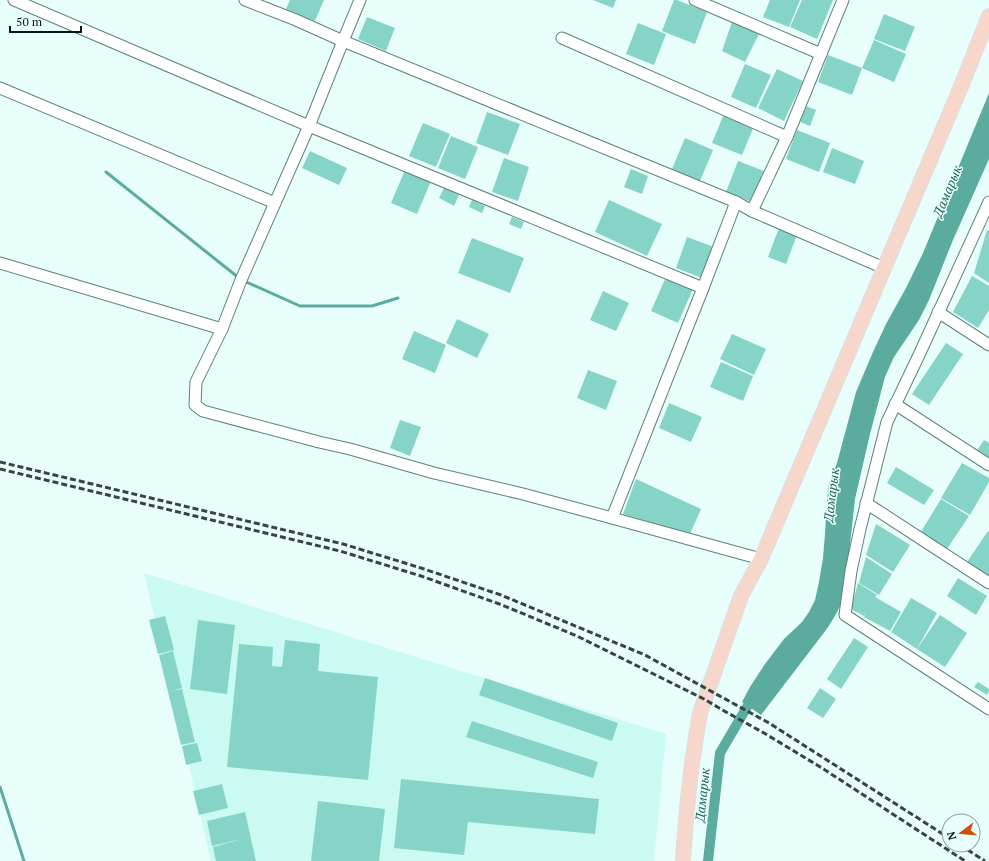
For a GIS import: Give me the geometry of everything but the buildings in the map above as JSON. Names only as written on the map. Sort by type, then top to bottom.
[{"type":"main road","points":[[683,861],[686,818],[700,713],[741,596],[761,559],[960,89],[989,16]]},
{"type":"street","points":[[14,0],[309,126],[704,288]]},
{"type":"street","points":[[246,0],[296,20],[342,41],[736,202],[752,211],[884,268]]},
{"type":"street","points":[[360,0],[342,41],[309,126],[241,280],[222,329],[196,382],[195,405],[203,411],[350,449],[434,473],[523,494],[761,559]]},
{"type":"street","points":[[695,0],[821,54]]},
{"type":"street","points":[[752,211],[787,137],[843,0]]},
{"type":"street","points":[[562,38],[787,137]]},
{"type":"street","points":[[0,88],[275,203]]},
{"type":"street","points":[[612,518],[704,288],[736,202]]},
{"type":"street","points":[[989,202],[986,216],[938,312],[887,422],[866,503],[851,571],[846,616],[989,709]]},
{"type":"street","points":[[0,263],[222,329]]},
{"type":"street","points":[[938,312],[989,345]]},
{"type":"street","points":[[895,404],[989,465]]},
{"type":"street","points":[[866,503],[989,583]]},
{"type":"shaded area","points":[[144,573],[666,734],[654,861],[211,861]]},
{"type":"water","points":[[989,93],[989,159],[953,240],[929,300],[919,320],[894,357],[885,377],[855,499],[845,590],[842,601],[826,630],[761,715],[742,702],[765,664],[784,639],[802,622],[815,600],[823,558],[829,484],[837,463],[856,392],[886,324],[923,253]]},
{"type":"waterway","points":[[106,172],[239,278]]},
{"type":"waterway","points":[[244,281],[300,306],[372,306],[398,298]]},
{"type":"waterway","name":"Дамарык","points":[[708,861],[720,753],[754,695]]},
{"type":"waterway","points":[[0,787],[24,861]]},
{"type":"railway","points":[[0,462],[343,544],[501,595],[645,655],[769,723],[941,833]]},
{"type":"railway","points":[[0,469],[340,551],[421,576],[502,605],[577,636],[704,699],[822,768],[965,861]]},
{"type":"railway","points":[[972,853],[985,861]]}]
